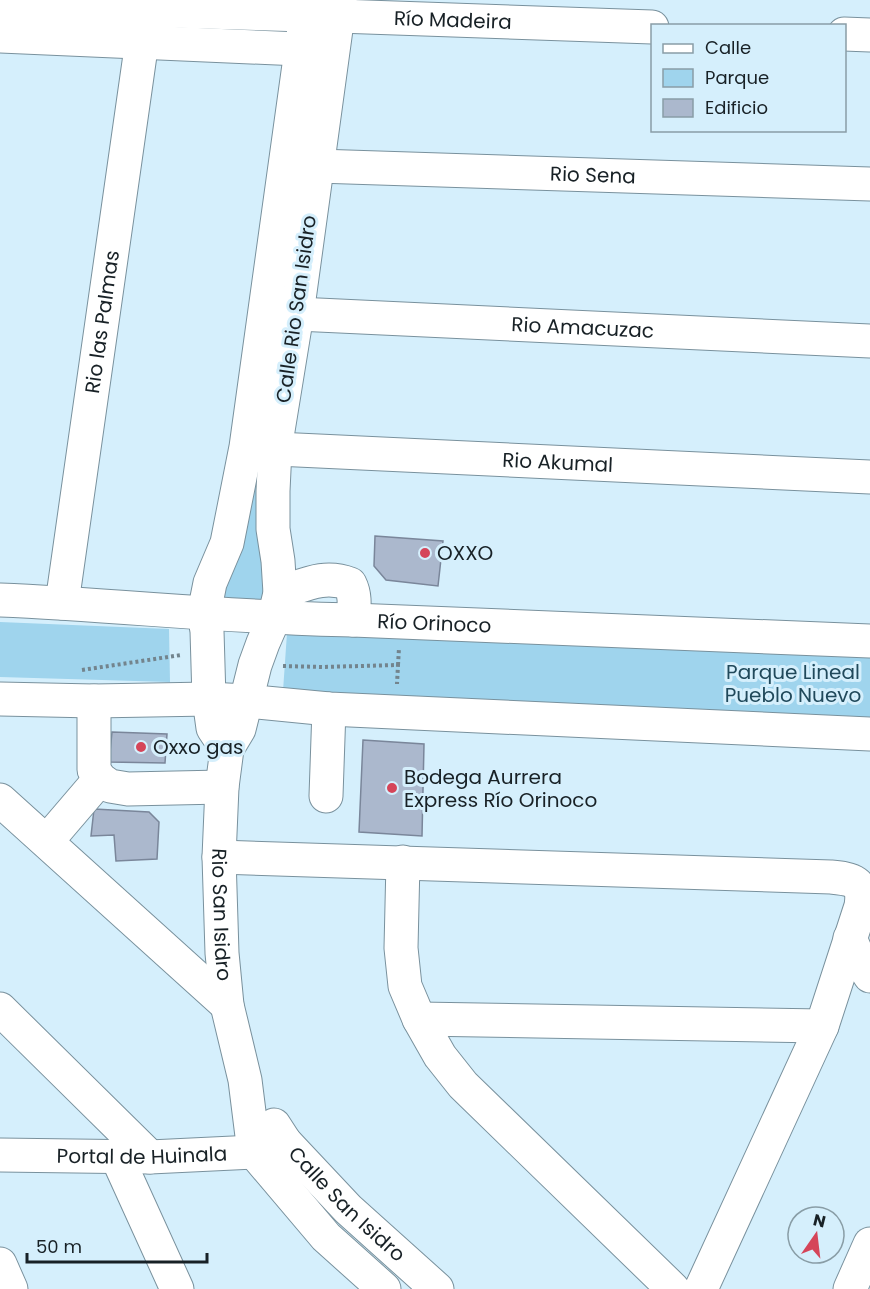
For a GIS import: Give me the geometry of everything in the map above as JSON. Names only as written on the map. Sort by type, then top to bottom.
[{"type":"street","name":"Río Madeira","points":[[0,6],[77,23],[142,41],[317,50]]},
{"type":"street","name":"Río Madeira","points":[[0,36],[77,23],[323,8],[651,27]]},
{"type":"street","name":"Calle Rio San Isidro","points":[[278,605],[278,561],[273,529],[273,491],[260,448],[323,8]]},
{"type":"street","points":[[846,34],[870,35]]},
{"type":"street","name":"Rio las Palmas","points":[[62,603],[142,41]]},
{"type":"street","name":"Calle Rio San Isidro","points":[[204,613],[210,583],[227,543],[260,448],[297,314],[317,166],[317,50]]},
{"type":"street","name":"Rio Sena","points":[[317,166],[870,184]]},
{"type":"street","name":"Rio Amacuzac","points":[[297,314],[870,341]]},
{"type":"street","name":"Rio Akumal","points":[[260,448],[870,477]]},
{"type":"street","name":"Río Orinoco","points":[[0,600],[204,613],[278,605],[353,620],[870,641]]},
{"type":"street","name":"Rio San Isidro","points":[[270,1147],[245,1080],[227,1005],[222,953],[219,856],[222,788],[227,749],[238,729],[259,654],[278,605]]},
{"type":"street","points":[[204,613],[213,728],[227,749]]},
{"type":"street","points":[[0,699],[246,700],[329,709],[870,734]]},
{"type":"street","points":[[94,701],[94,770],[100,779],[110,786],[128,789],[222,788]]},
{"type":"street","points":[[326,796],[329,709]]},
{"type":"street","points":[[47,841],[100,779]]},
{"type":"street","points":[[0,800],[227,1005]]},
{"type":"street","points":[[219,856],[831,877],[850,879],[858,884],[862,894],[861,906],[822,1026],[700,1289]]},
{"type":"street","points":[[403,862],[402,948],[405,986],[419,1019],[440,1056],[463,1085],[673,1289]]},
{"type":"street","points":[[850,938],[870,976]]},
{"type":"street","points":[[0,1009],[150,1157]]},
{"type":"street","points":[[419,1019],[822,1026]]},
{"type":"street","name":"Portal de Huinala","points":[[0,1155],[150,1157],[270,1147]]},
{"type":"street","name":"Calle San Isidro","points":[[270,1147],[326,1237],[384,1289]]},
{"type":"street","name":"Calle San Isidro","points":[[270,1147],[348,1209],[437,1289]]},
{"type":"street","points":[[117,1157],[177,1289]]},
{"type":"street","points":[[326,1237],[348,1289]]},
{"type":"street","points":[[850,1289],[870,1244]]},
{"type":"street","points":[[0,1264],[11,1289]]},
{"type":"green space","points":[[258,475],[271,602],[213,601]]},
{"type":"green space","points":[[0,622],[169,629],[170,682],[0,677]]},
{"type":"green space","name":"Parque Lineal Pueblo Nuevo","points":[[287,633],[870,656],[870,717],[283,691]]},
{"type":"building","points":[[375,536],[443,541],[438,586],[386,580],[374,566]]},
{"type":"building","points":[[112,732],[167,734],[165,763],[109,762]]},
{"type":"building","name":"Bodega Aurrera Express Río Orinoco","points":[[363,740],[424,744],[422,836],[359,832]]},
{"type":"building","points":[[94,809],[149,812],[159,822],[157,859],[116,861],[114,835],[91,836]]},
{"type":"place","name":"OXXO","points":[[425,553]]},
{"type":"place","name":"Oxxo gas","points":[[141,747]]},
{"type":"place","name":"Bodega Aurrera Express Río Orinoco","points":[[392,788]]}]
